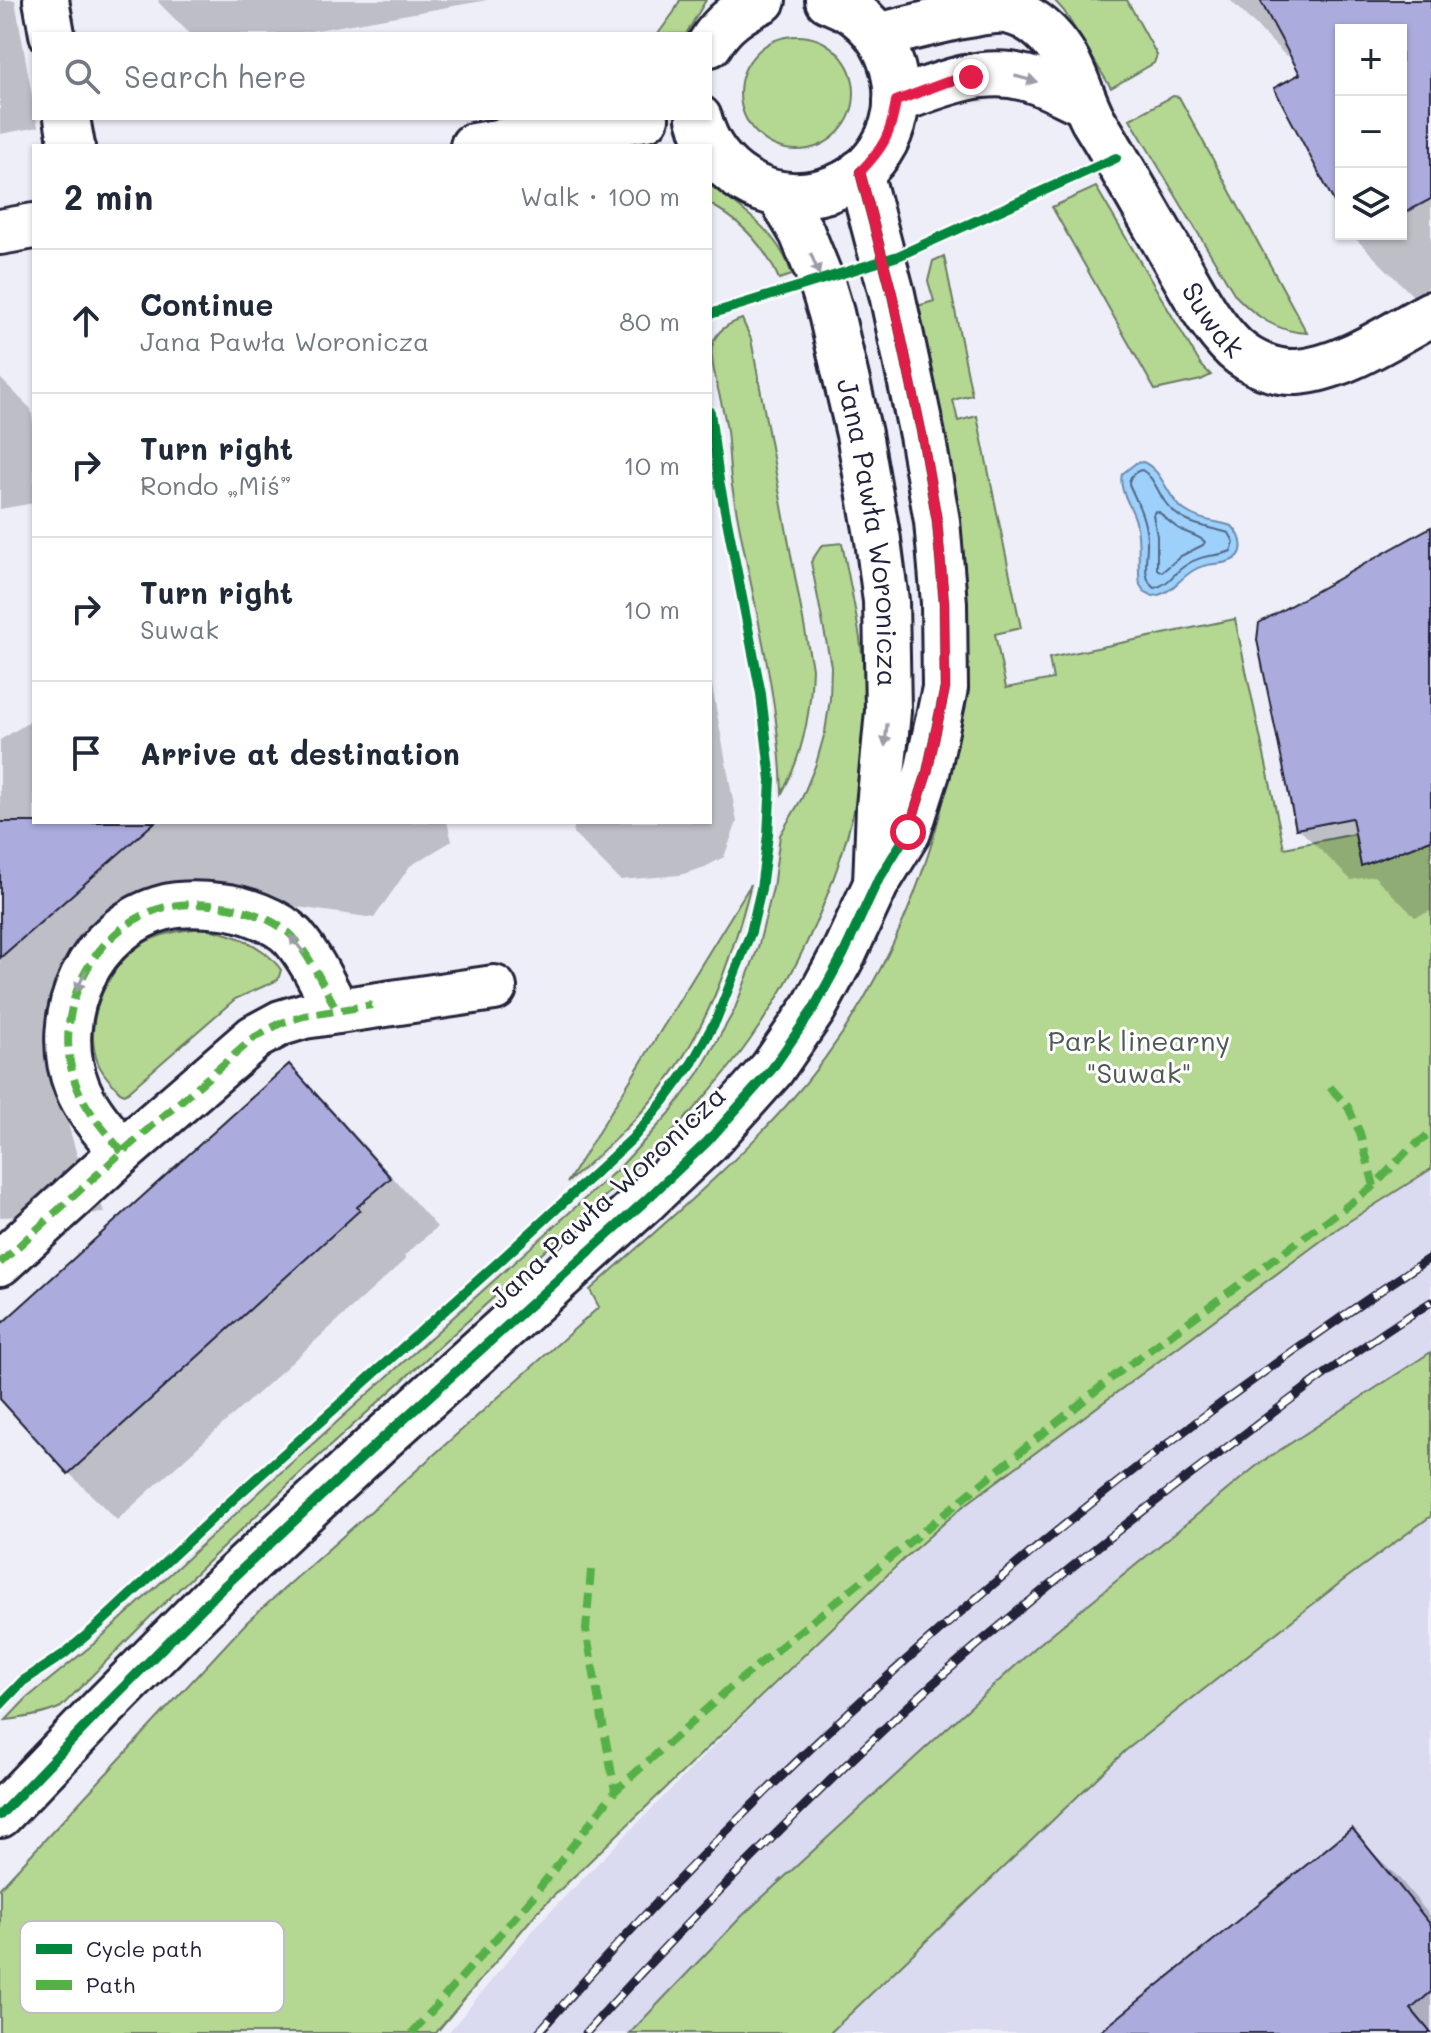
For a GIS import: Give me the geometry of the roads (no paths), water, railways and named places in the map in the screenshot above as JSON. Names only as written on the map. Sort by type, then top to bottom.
[{"type":"street","points":[[46,0],[52,32]]},
{"type":"street","points":[[712,149],[734,174],[755,187],[801,196],[842,185],[880,151],[893,124],[897,95],[893,66],[878,36],[855,13],[828,0]]},
{"type":"street","points":[[712,41],[719,30],[747,4]]},
{"type":"street","name":"Suwak","points":[[878,36],[929,23],[1004,11],[1038,25],[1059,47],[1084,103],[1211,319],[1237,350],[1255,363],[1273,370],[1314,370],[1348,358],[1431,314]]},
{"type":"street","points":[[896,101],[947,82],[1004,75],[1027,78],[1084,103]]},
{"type":"street","points":[[67,120],[72,144]]},
{"type":"street","points":[[485,144],[634,120]]},
{"type":"street","points":[[700,120],[709,144]]},
{"type":"street","name":"Jana Pawła Woronicza","points":[[0,1815],[218,1592],[707,1142],[772,1069],[814,1008],[876,884],[908,832],[927,773],[945,688],[944,603],[937,521],[922,435],[892,294],[860,172]]},
{"type":"street","name":"Jana Pawła Woronicza","points":[[779,194],[802,233],[831,313],[859,434],[878,540],[886,601],[888,711],[876,884]]},
{"type":"street","points":[[0,232],[32,226]]},
{"type":"street","points":[[122,1152],[87,1109],[76,1086],[69,1056],[67,1025],[73,998],[87,968],[93,957],[118,931],[144,915],[167,906],[201,903],[234,907],[259,915],[291,935],[314,968],[337,1011]]},
{"type":"street","points":[[0,1263],[255,1037],[281,1023],[304,1016],[494,988]]},
{"type":"water","points":[[1143,462],[1156,471],[1178,505],[1202,519],[1232,526],[1242,545],[1236,558],[1199,568],[1175,586],[1153,596],[1140,585],[1137,530],[1121,480],[1122,474],[1136,463]]},
{"type":"railway","points":[[538,2033],[637,1923],[741,1817],[848,1714],[958,1615],[1072,1519],[1188,1428],[1308,1340],[1431,1257]]},
{"type":"railway","points":[[586,2033],[765,1845],[842,1769],[973,1649],[1182,1481],[1346,1359],[1431,1302]]},
{"type":"park label","name":"Park linearny \"Suwak\"","points":[[1139,1057]]}]
